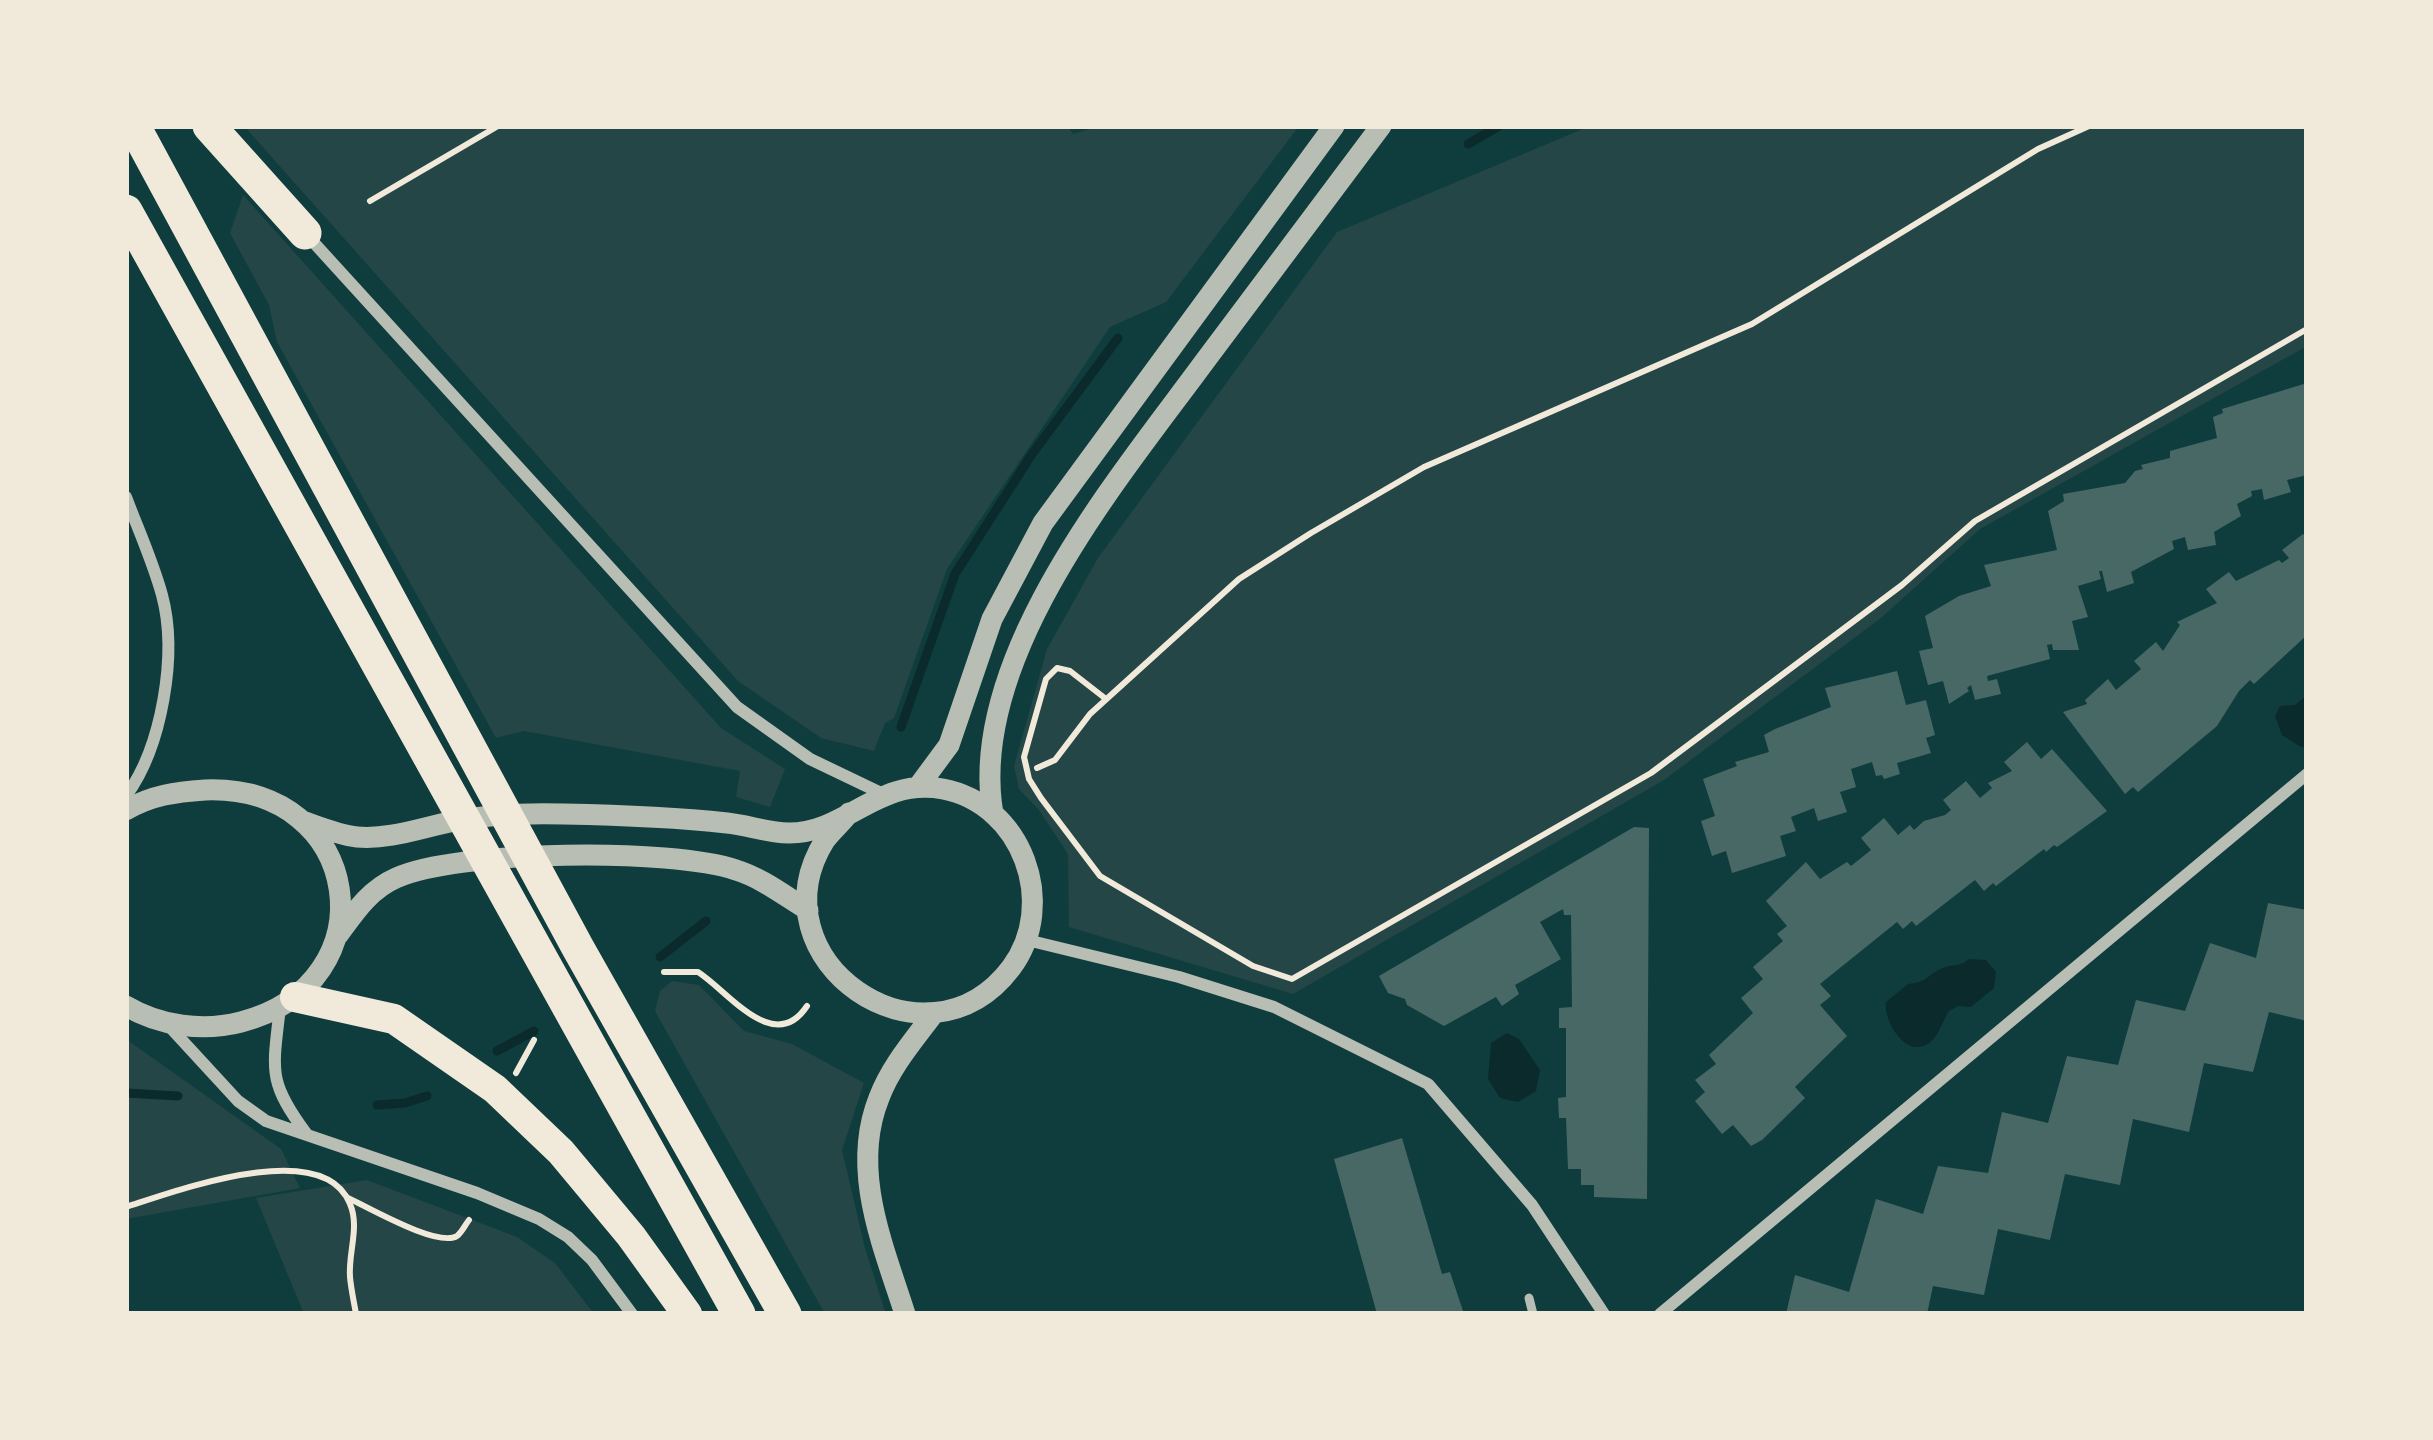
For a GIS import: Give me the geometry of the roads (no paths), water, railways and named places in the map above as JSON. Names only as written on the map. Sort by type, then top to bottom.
[{"type":"highway","points":[[134,126],[578,948],[785,1314]]},
{"type":"highway","points":[[209,126],[305,233]]},
{"type":"highway","points":[[126,211],[739,1314]]},
{"type":"highway","points":[[287,1002],[394,1019],[495,1089],[561,1151],[632,1236],[687,1314]]},
{"type":"street","points":[[226,126],[305,233],[737,707],[810,759],[883,794]]},
{"type":"street","points":[[918,787],[950,745],[992,619],[1043,523],[1334,126]]},
{"type":"street","points":[[993,814],[988,782],[994,722],[1016,659],[1058,573],[1115,483],[1381,126]]},
{"type":"street","points":[[126,496],[164,598],[167,676],[156,741],[126,796]]},
{"type":"street","points":[[1660,1314],[2307,774]]},
{"type":"street","points":[[305,822],[361,837],[490,816],[564,814],[727,823],[789,833],[815,829],[883,794],[918,787],[945,790],[970,798],[993,814],[1016,839],[1030,872],[1034,906],[1027,940],[1012,967],[990,990],[964,1005],[934,1013],[898,1011],[864,999],[836,976],[817,946],[808,910],[811,874],[825,840],[849,813]]},
{"type":"street","points":[[126,810],[171,792],[251,792],[272,800],[318,837],[338,879],[341,899],[336,937]]},
{"type":"street","points":[[126,1006],[144,1017],[184,1026],[225,1026],[287,1002],[318,976],[336,937],[365,898],[396,878],[439,866],[569,855],[712,865],[753,877],[808,910]]},
{"type":"street","points":[[1027,940],[1179,977],[1274,1007],[1428,1084],[1532,1204],[1604,1314]]},
{"type":"street","points":[[287,1002],[275,1083],[281,1100],[307,1134]]},
{"type":"street","points":[[904,1314],[869,1200],[868,1149],[877,1100],[898,1059],[934,1013]]},
{"type":"street","points":[[165,1021],[266,1121],[477,1192],[568,1237],[592,1260],[632,1314]]},
{"type":"lane","points":[[1529,1298],[1533,1314]]},
{"type":"waterway","points":[[1468,144],[1499,126]]},
{"type":"waterway","points":[[901,727],[955,574],[1032,454],[1118,338]]},
{"type":"waterway","points":[[660,957],[706,921]]},
{"type":"waterway","points":[[497,1051],[534,1031]]},
{"type":"waterway","points":[[126,1093],[178,1096]]},
{"type":"waterway","points":[[377,1105],[427,1096]]}]
